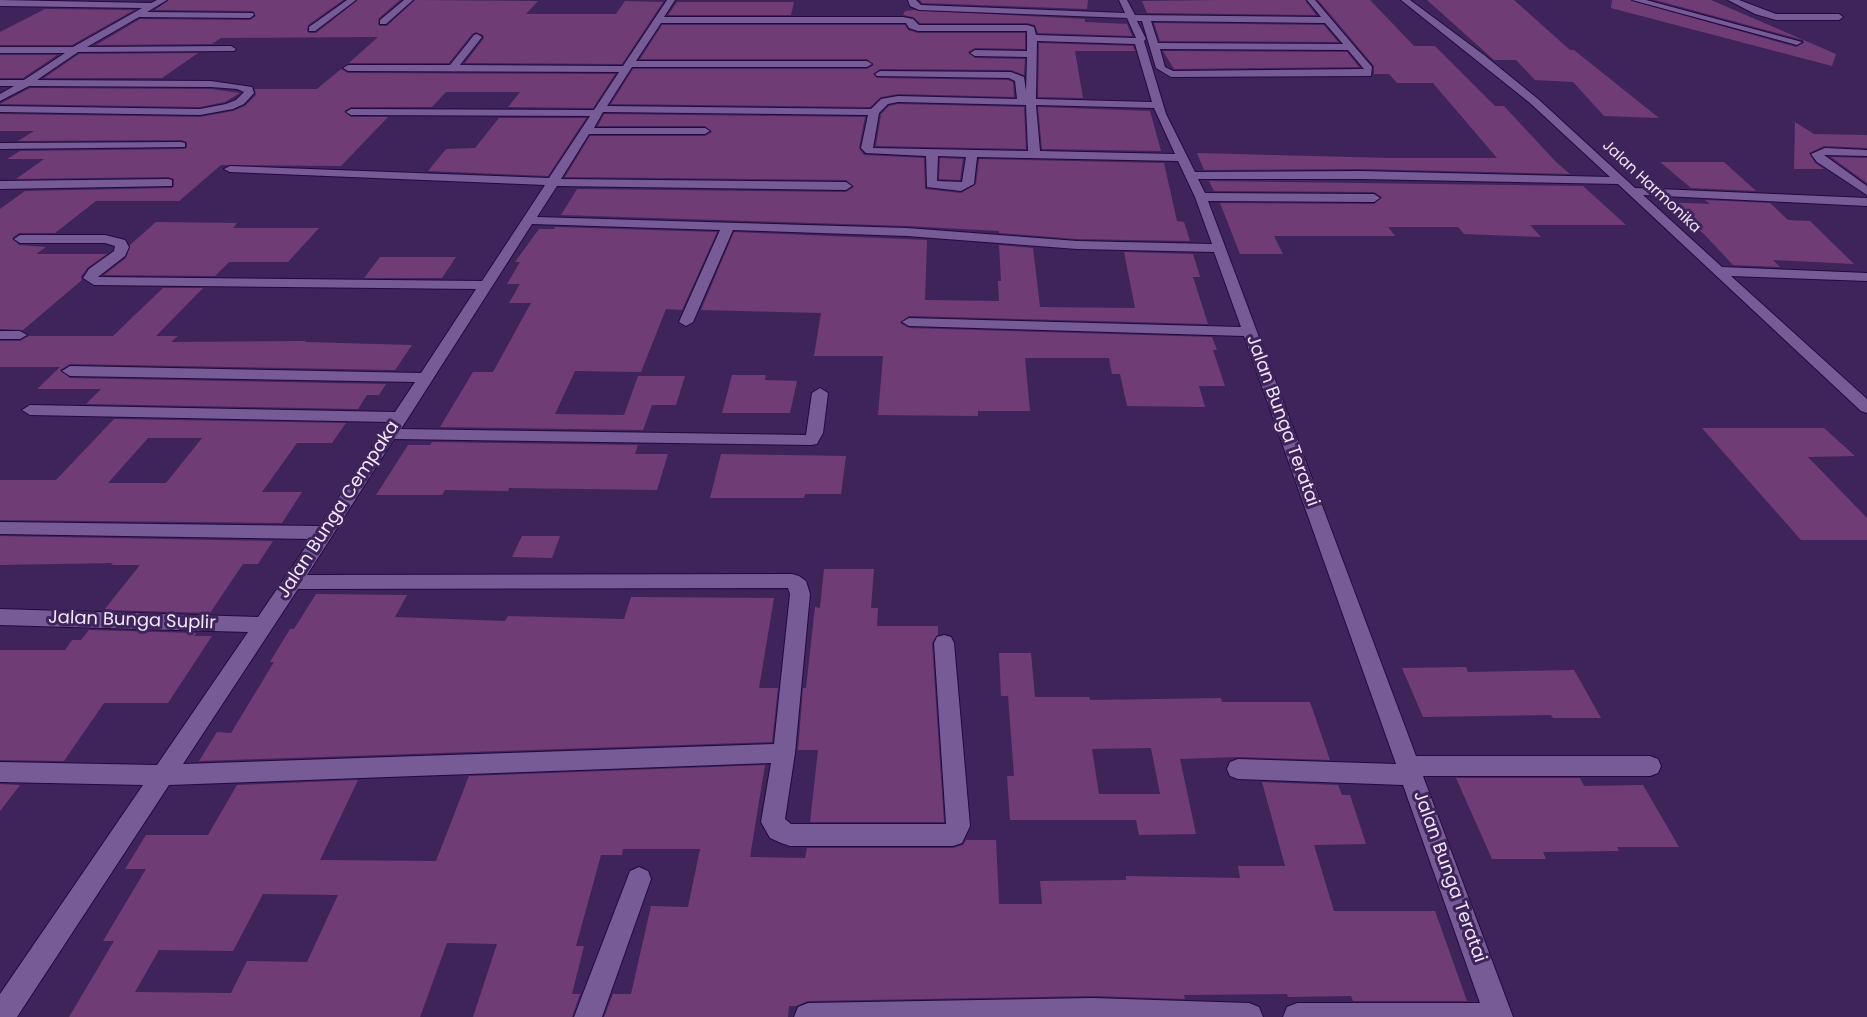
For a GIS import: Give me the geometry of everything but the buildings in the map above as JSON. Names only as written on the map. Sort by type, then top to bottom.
[{"type":"street","points":[[0,98],[78,48],[163,0]]},
{"type":"street","points":[[312,28],[352,0]]},
{"type":"street","points":[[383,22],[409,0]]},
{"type":"street","name":"Jalan Bunga Cempaka","points":[[1,1017],[325,533],[588,131],[598,111],[670,0]]},
{"type":"street","points":[[912,0],[913,4],[919,6],[1146,18],[1327,20]]},
{"type":"street","points":[[1124,0],[1131,17]]},
{"type":"street","points":[[1146,18],[1161,68],[1170,74],[1368,74],[1369,69],[1311,0]]},
{"type":"street","name":"Jalan Harmonika","points":[[1405,0],[1527,95],[1867,408]]},
{"type":"street","points":[[1636,0],[1797,42]]},
{"type":"street","points":[[1732,0],[1758,12],[1776,17],[1839,17]]},
{"type":"street","points":[[0,3],[153,6]]},
{"type":"street","points":[[1690,4],[1726,23]]},
{"type":"street","points":[[137,15],[249,15]]},
{"type":"street","name":"Jalan Bunga Teratai","points":[[1131,17],[1141,39],[1139,41],[1159,105],[1201,197],[1499,1017]]},
{"type":"street","points":[[657,20],[903,20],[910,21],[912,26],[918,28],[1027,28],[1031,29],[1033,54],[1026,103]]},
{"type":"street","points":[[454,67],[477,37]]},
{"type":"street","points":[[1032,38],[1139,41]]},
{"type":"street","points":[[1154,46],[1350,47]]},
{"type":"street","points":[[0,50],[231,49]]},
{"type":"street","points":[[975,53],[1033,54]]},
{"type":"street","points":[[348,68],[867,64]]},
{"type":"street","points":[[880,74],[1011,75],[1020,79],[1034,153]]},
{"type":"street","points":[[0,83],[237,86],[248,89],[249,93],[240,102],[229,107],[200,112],[133,113],[0,109]]},
{"type":"street","points":[[152,96],[168,84]]},
{"type":"street","points":[[1159,105],[898,99],[885,101],[874,112],[867,149],[1182,158]]},
{"type":"street","points":[[351,112],[874,112]]},
{"type":"street","points":[[588,131],[705,131]]},
{"type":"street","points":[[0,146],[181,145]]},
{"type":"street","points":[[932,151],[931,184],[961,187],[968,184],[972,152]]},
{"type":"street","points":[[1867,153],[1825,151],[1817,154],[1821,160],[1867,191]]},
{"type":"street","points":[[230,169],[553,182],[846,186]]},
{"type":"street","points":[[1191,176],[1361,175],[1620,181]]},
{"type":"street","points":[[0,185],[168,183]]},
{"type":"street","points":[[1632,191],[1776,200],[1867,202]]},
{"type":"street","points":[[1201,197],[1374,198]]},
{"type":"street","points":[[528,220],[940,234],[1077,245],[1218,248]]},
{"type":"street","points":[[686,322],[728,227]]},
{"type":"street","points":[[20,239],[105,239],[120,243],[122,247],[120,253],[94,272],[90,278],[94,281],[487,285]]},
{"type":"street","points":[[1719,271],[1867,277]]},
{"type":"street","points":[[909,322],[1249,332]]},
{"type":"street","points":[[0,335],[20,336]]},
{"type":"street","points":[[70,372],[425,378]]},
{"type":"street","points":[[390,434],[811,440],[815,433],[820,393]]},
{"type":"street","points":[[30,410],[400,417]]},
{"type":"street","points":[[0,528],[325,533]]},
{"type":"street","points":[[292,582],[792,581],[799,586],[800,594],[784,753],[773,822],[779,830],[790,835],[953,835],[958,826],[944,644]]},
{"type":"street","name":"Jalan Bunga Suplir","points":[[0,617],[264,625]]},
{"type":"street","points":[[0,772],[165,775],[784,753]]},
{"type":"street","points":[[1238,769],[1411,771],[1650,766]]},
{"type":"street","points":[[588,1017],[639,879]]},
{"type":"street","points":[[808,1017],[1093,1012],[1249,1017]]},
{"type":"street","points":[[1297,1017],[1499,1017]]}]
